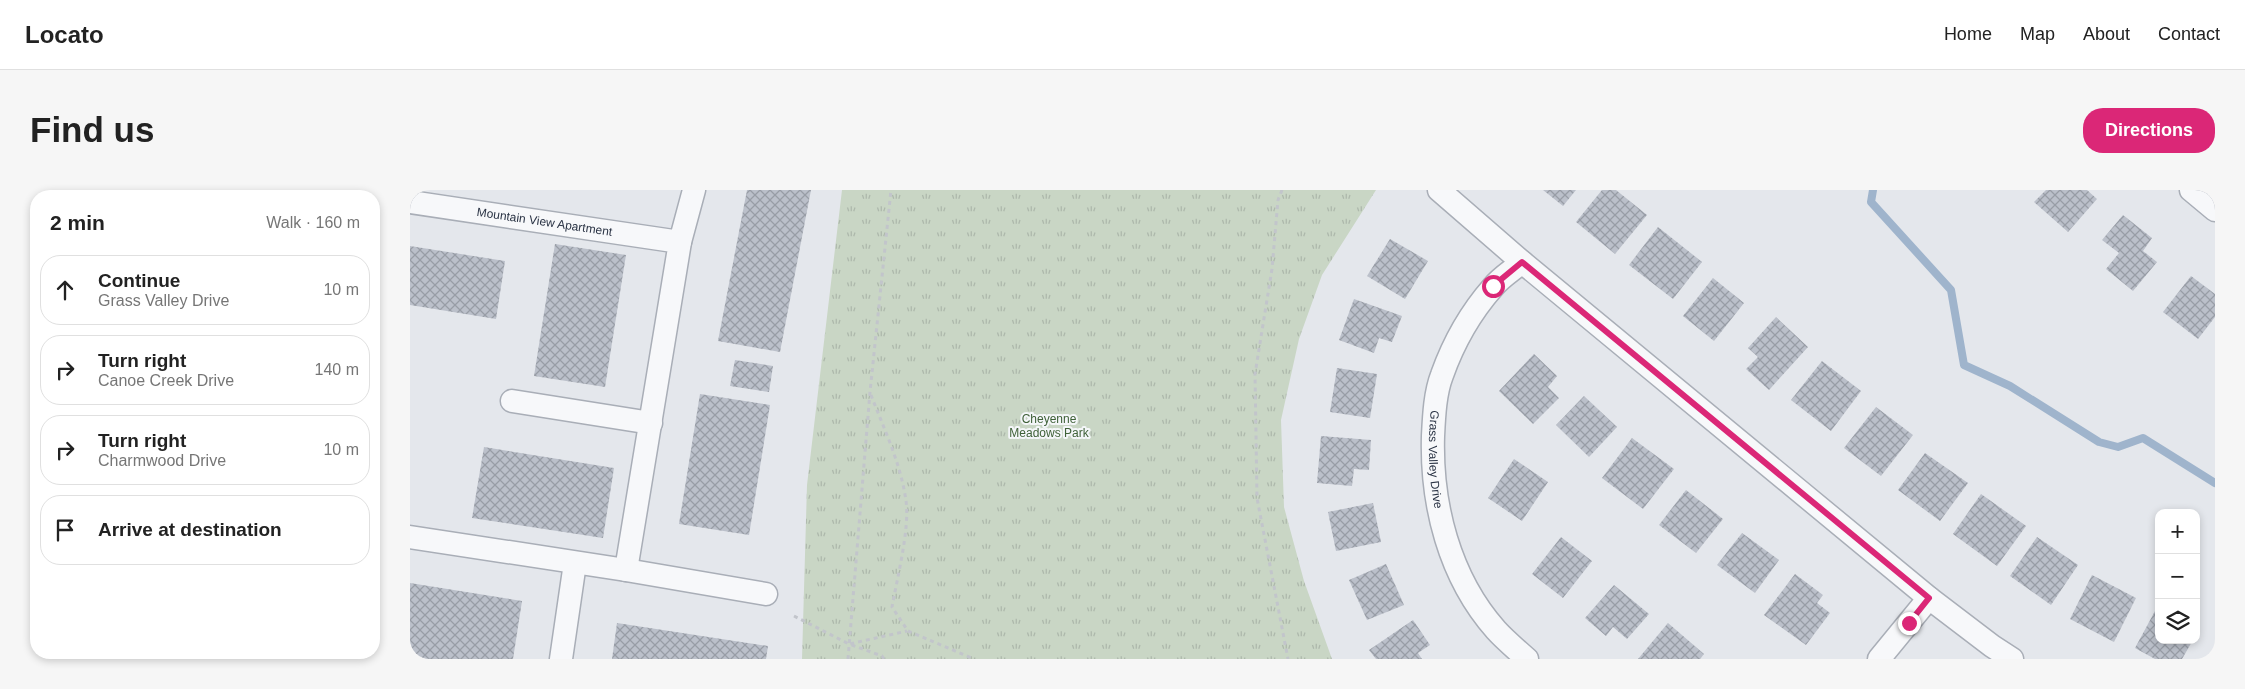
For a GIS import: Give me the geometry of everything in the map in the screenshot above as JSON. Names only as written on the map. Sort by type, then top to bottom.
[{"type":"street","points":[[626,570],[680,242],[694,190]]},
{"type":"street","points":[[1439,190],[1522,262],[1929,598],[2012,659]]},
{"type":"street","points":[[2191,190],[2215,210]]},
{"type":"street","name":"Mountain View Apartment","points":[[410,202],[680,242]]},
{"type":"street","name":"Grass Valley Drive","points":[[1522,262],[1493,286],[1459,336],[1441,377],[1434,418],[1432,466],[1439,516],[1451,552],[1470,593],[1496,630],[1527,659]]},
{"type":"street","points":[[512,401],[650,423]]},
{"type":"street","points":[[410,537],[626,570],[766,594]]},
{"type":"street","points":[[561,659],[575,563]]},
{"type":"street","points":[[1879,659],[1929,598]]},
{"type":"path","points":[[848,659],[870,392],[891,190]]},
{"type":"path","points":[[1282,190],[1278,200],[1272,269],[1255,374],[1257,498],[1288,659]]},
{"type":"path","points":[[870,392],[899,470],[907,502],[904,539],[892,607],[908,631],[974,659]]},
{"type":"path","points":[[794,616],[849,644],[882,656],[884,659]]},
{"type":"path","points":[[849,644],[908,631]]},
{"type":"green space","name":"Cheyenne Meadows Park","points":[[842,190],[1376,190],[1322,275],[1299,339],[1281,420],[1284,507],[1304,581],[1332,659],[802,659],[807,485]]},
{"type":"building","points":[[747,190],[811,190],[780,352],[718,341]]},
{"type":"building","points":[[1543,190],[1576,190],[1563,206]]},
{"type":"building","points":[[1602,190],[1616,190],[1647,215],[1615,254],[1576,222]]},
{"type":"building","points":[[2046,190],[2087,190],[2097,199],[2068,232],[2034,202]]},
{"type":"building","points":[[2123,215],[2152,238],[2143,251],[2157,262],[2133,291],[2106,269],[2119,253],[2102,240]]},
{"type":"building","points":[[1658,227],[1702,262],[1673,299],[1629,265]]},
{"type":"building","points":[[1390,239],[1428,261],[1405,299],[1367,276]]},
{"type":"building","points":[[555,244],[626,255],[605,387],[534,376]]},
{"type":"building","points":[[410,246],[505,261],[496,319],[410,305]]},
{"type":"building","points":[[2191,276],[2215,294],[2215,317],[2198,339],[2163,312]]},
{"type":"building","points":[[1713,278],[1744,303],[1714,341],[1683,316]]},
{"type":"building","points":[[1354,299],[1402,316],[1392,342],[1379,338],[1374,353],[1339,340]]},
{"type":"building","points":[[1776,317],[1808,347],[1769,390],[1746,369],[1758,357],[1748,348]]},
{"type":"building","points":[[1534,354],[1557,376],[1548,387],[1559,398],[1533,424],[1499,391]]},
{"type":"building","points":[[735,360],[773,366],[769,392],[730,386]]},
{"type":"building","points":[[1822,361],[1861,391],[1831,431],[1791,400]]},
{"type":"building","points":[[1337,368],[1377,374],[1370,418],[1330,412]]},
{"type":"building","points":[[700,394],[770,405],[749,535],[679,524]]},
{"type":"building","points":[[1584,396],[1617,427],[1589,457],[1556,425]]},
{"type":"building","points":[[1876,407],[1913,435],[1881,476],[1844,448]]},
{"type":"building","points":[[1321,436],[1371,440],[1369,470],[1354,469],[1352,486],[1317,483]]},
{"type":"building","points":[[1632,438],[1674,469],[1643,509],[1602,478]]},
{"type":"building","points":[[484,447],[614,468],[603,538],[472,518]]},
{"type":"building","points":[[1925,453],[1968,483],[1940,521],[1898,490]]},
{"type":"building","points":[[1514,459],[1548,482],[1522,521],[1488,498]]},
{"type":"building","points":[[1686,490],[1723,519],[1696,553],[1659,525]]},
{"type":"building","points":[[1981,494],[2026,526],[1997,566],[1953,534]]},
{"type":"building","points":[[1373,503],[1381,542],[1336,551],[1328,512]]},
{"type":"building","points":[[1742,533],[1779,560],[1755,593],[1717,565]]},
{"type":"building","points":[[1561,537],[1592,561],[1563,598],[1532,574]]},
{"type":"building","points":[[2037,537],[2078,565],[2051,605],[2010,576]]},
{"type":"building","points":[[1386,564],[1404,605],[1367,620],[1349,580]]},
{"type":"building","points":[[1795,574],[1823,595],[1817,603],[1830,613],[1806,645],[1764,615]]},
{"type":"building","points":[[2092,575],[2136,598],[2114,642],[2070,619]]},
{"type":"building","points":[[410,583],[522,601],[513,659],[424,659],[410,657]]},
{"type":"building","points":[[1614,585],[1649,614],[1627,639],[1613,627],[1606,636],[1585,618]]},
{"type":"building","points":[[2155,611],[2155,644],[2191,644],[2182,659],[2155,659],[2135,648]]},
{"type":"building","points":[[1413,620],[1430,645],[1418,653],[1422,659],[1376,659],[1369,650]]},
{"type":"building","points":[[617,623],[768,646],[766,659],[612,659]]},
{"type":"building","points":[[1668,623],[1704,654],[1700,659],[1638,659]]},
{"type":"building","points":[[2215,647],[2215,659],[2209,659]]},
{"type":"waterway","points":[[1873,190],[1871,202],[1951,290],[1964,365],[2010,386],[2099,442],[2118,447],[2143,438],[2215,483]]},
{"type":"route","points":[[1493,286],[1522,262],[1929,598],[1909,623]]}]
